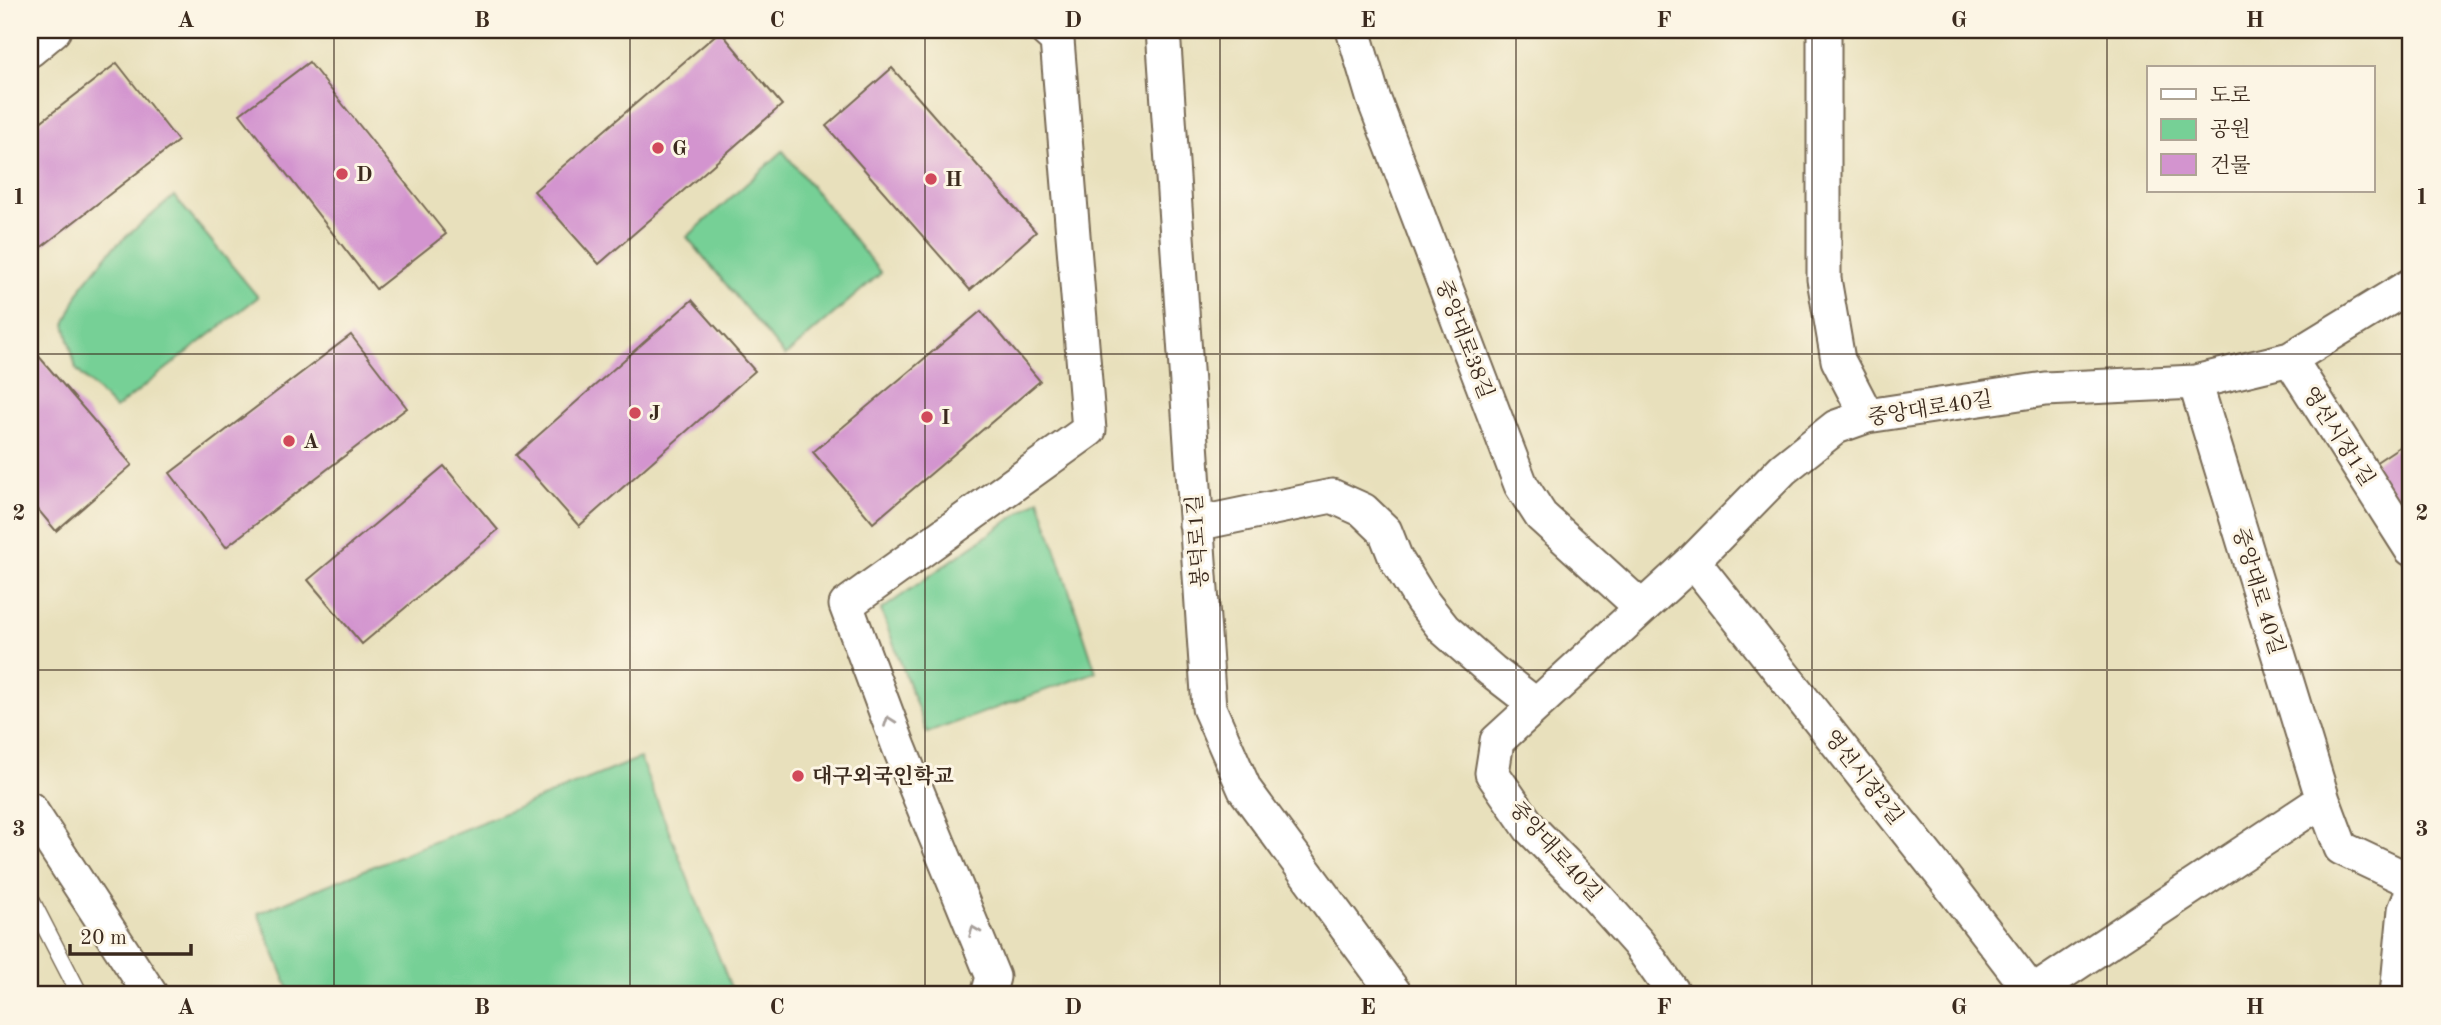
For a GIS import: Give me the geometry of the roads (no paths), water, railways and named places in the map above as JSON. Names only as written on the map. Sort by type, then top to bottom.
[{"type":"street","points":[[30,50],[54,30]]},
{"type":"street","points":[[988,995],[993,977],[899,747],[846,605],[1089,430],[1057,40],[1046,30]]},
{"type":"street","name":"봉덕로1길","points":[[1163,30],[1209,708],[1245,790],[1395,995]]},
{"type":"street","name":"중앙대로38길","points":[[1353,30],[1373,97],[1521,485],[1541,516],[1642,608]]},
{"type":"street","points":[[1824,30],[1824,279],[1838,360],[1867,416]]},
{"type":"street","name":"중앙대로40길","points":[[1675,995],[1638,943],[1530,828],[1492,773],[1497,740],[1693,561],[1783,469],[1836,427],[1867,416],[2045,389],[2195,382],[2290,359],[2411,285]]},
{"type":"street","name":"영선시장1길","points":[[2290,359],[2411,549]]},
{"type":"street","name":"중앙대로 40길","points":[[2195,382],[2323,800]]},
{"type":"street","points":[[1196,524],[1332,496],[1363,510],[1385,531],[1396,559],[1422,601],[1444,629],[1535,705]]},
{"type":"street","name":"영선시장2길","points":[[1693,561],[1945,878],[2033,994],[2323,800]]},
{"type":"street","points":[[2323,800],[2341,848],[2411,881]]},
{"type":"street","points":[[30,809],[151,995]]},
{"type":"street","points":[[2397,995],[2405,910],[2411,895]]},
{"type":"lane","points":[[30,898],[80,995]]},
{"type":"place","name":"G","points":[[658,148]]},
{"type":"place","name":"D","points":[[342,174]]},
{"type":"place","name":"H","points":[[931,179]]},
{"type":"place","name":"J","points":[[635,413]]},
{"type":"place","name":"I","points":[[927,417]]},
{"type":"place","name":"A","points":[[289,441]]},
{"type":"place","name":"대구외국인학교","points":[[798,776]]}]
